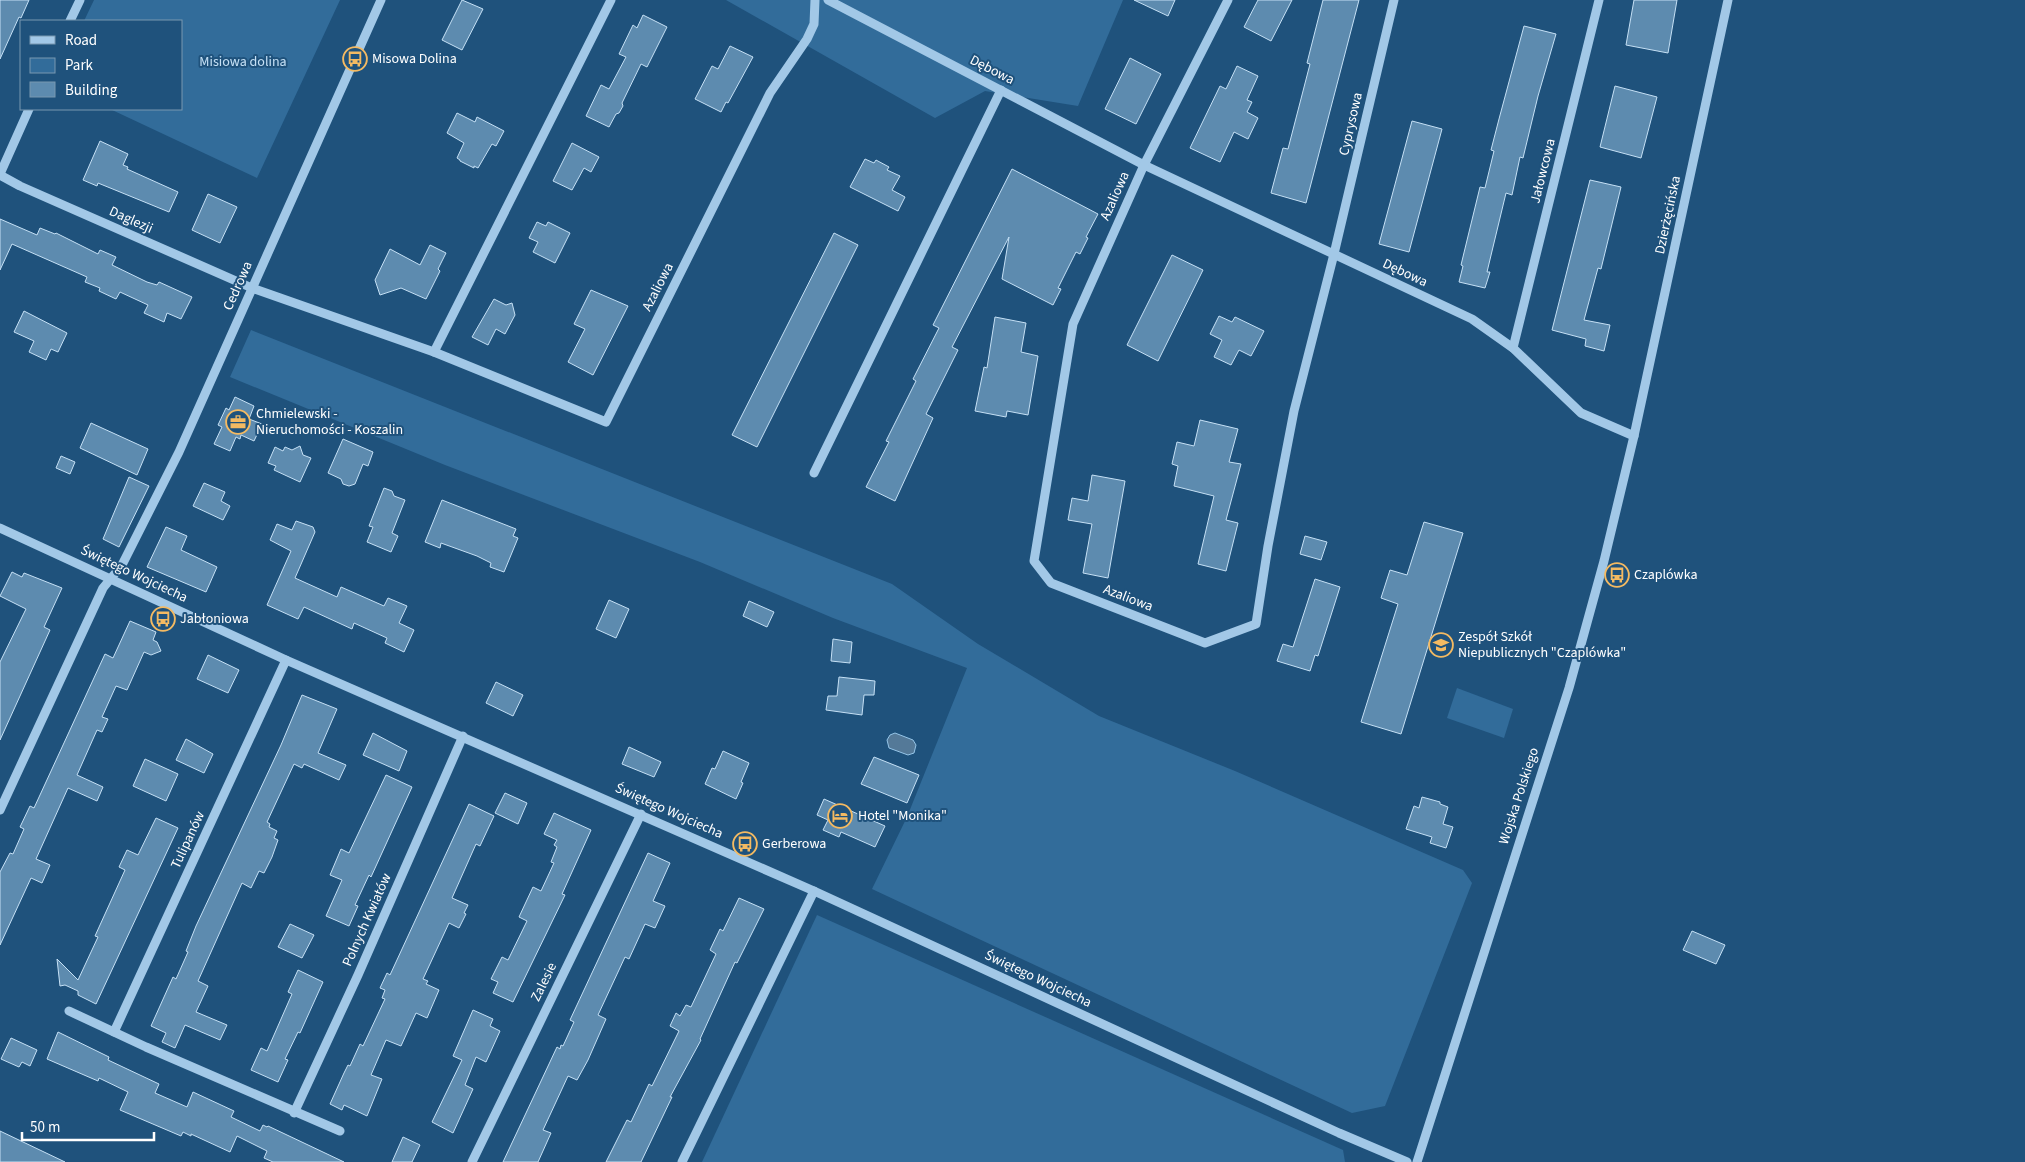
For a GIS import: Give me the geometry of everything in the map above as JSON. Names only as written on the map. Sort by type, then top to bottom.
[{"type":"street","points":[[70,20],[80,0]]},
{"type":"street","name":"Cedrowa","points":[[112,579],[122,565],[179,452],[381,0]]},
{"type":"street","points":[[434,352],[611,0]]},
{"type":"street","name":"Azaliowa","points":[[252,288],[434,352],[606,422],[770,93],[807,39],[814,24],[815,0]]},
{"type":"street","name":"Dębowa","points":[[828,0],[1144,165],[1472,319],[1513,348],[1581,414],[1634,436]]},
{"type":"street","points":[[1144,165],[1228,0]]},
{"type":"street","name":"Cyprysowa","points":[[1334,254],[1394,0]]},
{"type":"street","name":"Jałowcowa","points":[[1513,348],[1599,0]]},
{"type":"street","name":"Dzierżęcińska","points":[[1634,436],[1728,0]]},
{"type":"street","points":[[814,472],[1002,90]]},
{"type":"street","name":"Daglezji","points":[[29,110],[0,174],[20,186],[252,288]]},
{"type":"street","name":"Azaliowa","points":[[1144,165],[1073,324],[1034,560],[1051,583],[1205,643],[1256,624],[1268,546],[1294,411],[1334,254]]},
{"type":"street","name":"Wojska Polskiego","points":[[1417,1162],[1569,688],[1604,562],[1634,436]]},
{"type":"street","name":"Świętego Wojciecha","points":[[0,528],[286,660],[814,890],[1339,1133],[1406,1162]]},
{"type":"street","points":[[0,810],[103,588],[112,579]]},
{"type":"street","name":"Tulipanów","points":[[114,1032],[286,660]]},
{"type":"street","name":"Polnych Kwiatów","points":[[294,1112],[358,975],[463,736]]},
{"type":"street","name":"Zalesie","points":[[472,1162],[641,814]]},
{"type":"street","points":[[682,1162],[814,890]]},
{"type":"street","points":[[69,1011],[340,1132]]},
{"type":"green space","name":"Misiowa dolina","points":[[94,0],[340,0],[257,178],[112,110],[182,110],[182,20],[84,20]]},
{"type":"green space","points":[[726,0],[1123,0],[1078,106],[985,91],[935,118]]},
{"type":"green space","points":[[251,330],[892,584],[978,644],[1099,716],[1235,771],[1463,870],[1472,883],[1385,1106],[1352,1113],[872,889],[907,817],[967,668],[833,618],[700,562],[445,465],[230,377]]},
{"type":"green space","points":[[1457,688],[1513,709],[1504,738],[1447,718]]},
{"type":"green space","points":[[817,915],[1343,1150],[1345,1162],[702,1162]]},
{"type":"shaded area","points":[[895,733],[913,740],[916,745],[914,753],[908,755],[889,748],[887,740],[890,735]]},
{"type":"building","points":[[0,0],[29,0],[0,59]]},
{"type":"building","points":[[462,0],[483,9],[462,50],[442,40]]},
{"type":"building","points":[[1134,0],[1175,0],[1168,16]]},
{"type":"building","points":[[1258,0],[1292,0],[1271,41],[1244,27]]},
{"type":"building","points":[[1323,0],[1359,0],[1306,203],[1271,193],[1283,148],[1288,149],[1310,64],[1307,63]]},
{"type":"building","points":[[1634,0],[1677,0],[1668,53],[1626,45]]},
{"type":"building","points":[[643,15],[667,27],[647,67],[641,64],[622,103],[623,106],[609,127],[586,116],[601,85],[609,89],[626,57],[619,54],[633,25],[637,28]]},
{"type":"building","points":[[1524,26],[1556,34],[1523,158],[1520,157],[1512,195],[1506,193],[1487,272],[1490,272],[1485,288],[1459,282],[1463,266],[1461,265],[1480,187],[1485,188],[1494,151],[1491,150]]},
{"type":"building","points":[[730,46],[753,57],[728,103],[726,102],[721,112],[695,99],[712,66],[718,69]]},
{"type":"building","points":[[1130,58],[1161,74],[1136,124],[1105,109]]},
{"type":"building","points":[[1237,66],[1258,76],[1247,100],[1252,102],[1247,112],[1258,118],[1248,139],[1234,132],[1220,162],[1190,148],[1220,86],[1226,89]]},
{"type":"building","points":[[1615,86],[1657,97],[1641,158],[1600,147]]},
{"type":"building","points":[[457,113],[475,122],[477,117],[504,131],[496,146],[492,144],[478,168],[474,166],[474,168],[457,158],[464,143],[447,133]]},
{"type":"building","points":[[1412,121],[1442,129],[1409,252],[1379,244]]},
{"type":"building","points":[[100,141],[128,154],[123,165],[128,167],[127,169],[178,192],[169,212],[98,183],[97,186],[83,180]]},
{"type":"building","points":[[572,143],[599,157],[591,172],[584,168],[572,190],[553,181]]},
{"type":"building","points":[[865,159],[874,163],[876,160],[889,167],[887,170],[900,176],[892,190],[905,197],[898,211],[850,187]]},
{"type":"building","points":[[1012,169],[1098,214],[1086,237],[1088,238],[1080,254],[1076,252],[1058,288],[1061,289],[1053,305],[1002,279],[1009,237],[952,347],[958,350],[926,414],[933,418],[895,501],[866,487],[889,442],[886,441],[916,381],[913,379],[939,328],[933,325]]},
{"type":"building","points":[[1590,180],[1621,187],[1601,269],[1598,268],[1584,320],[1610,325],[1604,351],[1585,346],[1586,339],[1552,330]]},
{"type":"building","points":[[208,194],[237,207],[220,243],[192,230]]},
{"type":"building","points":[[0,219],[37,235],[40,228],[56,233],[98,254],[100,250],[116,257],[112,265],[147,282],[157,285],[159,282],[192,297],[181,319],[167,313],[164,322],[144,313],[148,305],[120,292],[116,299],[99,291],[100,288],[85,282],[87,277],[12,244],[0,270]]},
{"type":"building","points":[[537,222],[546,226],[548,222],[570,233],[555,263],[533,252],[538,242],[529,238]]},
{"type":"building","points":[[834,233],[858,245],[757,447],[732,435]]},
{"type":"building","points":[[430,245],[446,253],[438,269],[440,271],[426,299],[401,288],[380,295],[375,280],[390,249],[420,265]]},
{"type":"building","points":[[1172,255],[1203,270],[1158,361],[1127,345]]},
{"type":"building","points":[[591,290],[628,306],[593,375],[568,362],[585,329],[574,324]]},
{"type":"building","points":[[494,299],[506,305],[512,303],[515,315],[505,334],[496,329],[488,345],[472,337]]},
{"type":"building","points":[[24,311],[67,333],[58,352],[51,349],[46,360],[29,352],[34,341],[14,332]]},
{"type":"building","points":[[1219,316],[1232,322],[1235,317],[1264,331],[1251,356],[1239,350],[1231,365],[1214,357],[1222,340],[1210,334]]},
{"type":"building","points":[[995,317],[1026,323],[1021,352],[1038,356],[1028,415],[1007,411],[1006,417],[975,411],[984,367],[987,368]]},
{"type":"building","name":"Chmielewski - Nieruchomości - Koszalin","points":[[235,397],[254,406],[249,419],[262,424],[254,441],[241,435],[240,439],[236,437],[230,451],[214,444],[222,427],[218,425],[226,408],[229,410]]},
{"type":"building","points":[[1200,420],[1238,429],[1229,462],[1241,464],[1226,520],[1238,523],[1226,571],[1198,564],[1214,496],[1174,486],[1178,466],[1172,464],[1177,442],[1194,446]]},
{"type":"building","points":[[91,423],[148,449],[137,475],[80,448]]},
{"type":"building","points":[[343,439],[373,452],[368,466],[363,464],[355,484],[349,486],[343,484],[341,479],[328,473]]},
{"type":"building","points":[[300,446],[303,455],[311,458],[300,482],[274,470],[276,466],[268,463],[275,447],[283,451],[285,447],[292,450]]},
{"type":"building","points":[[61,456],[75,462],[70,474],[56,468]]},
{"type":"building","points":[[1092,475],[1125,481],[1108,578],[1083,573],[1092,524],[1068,520],[1072,498],[1088,501]]},
{"type":"building","points":[[129,477],[149,486],[119,547],[103,539]]},
{"type":"building","points":[[204,483],[225,492],[221,501],[230,506],[223,520],[193,506]]},
{"type":"building","points":[[384,488],[392,491],[394,496],[405,500],[392,533],[398,536],[391,552],[367,542],[373,527],[369,526]]},
{"type":"building","points":[[442,500],[516,529],[513,536],[518,538],[504,572],[490,567],[491,563],[477,556],[441,543],[440,548],[425,542]]},
{"type":"building","points":[[296,521],[313,527],[315,532],[295,578],[337,597],[341,587],[384,606],[388,598],[407,606],[399,623],[414,630],[404,652],[385,643],[387,638],[354,623],[352,629],[304,607],[298,619],[267,605],[291,551],[270,540],[277,524],[292,530]]},
{"type":"building","name":"Zespół Szkół Niepublicznych \"Czaplówka\"","points":[[1424,522],[1463,533],[1401,734],[1361,722],[1398,604],[1381,598],[1390,570],[1407,575]]},
{"type":"building","points":[[166,527],[187,536],[181,550],[217,567],[206,592],[147,567]]},
{"type":"building","points":[[1305,536],[1327,542],[1321,560],[1300,554]]},
{"type":"building","points":[[12,572],[22,577],[24,573],[62,588],[44,627],[50,630],[0,740],[0,662],[26,609],[0,596]]},
{"type":"building","points":[[1315,579],[1340,587],[1318,656],[1315,655],[1310,671],[1277,661],[1283,644],[1293,647]]},
{"type":"building","points":[[609,600],[629,609],[616,638],[596,629]]},
{"type":"building","points":[[749,601],[774,612],[767,627],[743,616]]},
{"type":"building","points":[[130,621],[156,632],[153,640],[157,642],[161,651],[151,655],[144,652],[127,690],[116,686],[102,717],[108,719],[102,732],[97,730],[77,775],[103,787],[97,801],[68,788],[36,859],[50,865],[42,883],[31,878],[0,945],[0,872],[10,853],[13,854],[24,829],[20,827],[30,806],[34,808],[105,654],[113,658]]},
{"type":"building","points":[[833,639],[852,642],[850,663],[831,661]]},
{"type":"building","points":[[208,655],[239,670],[228,693],[197,679]]},
{"type":"building","points":[[839,677],[875,681],[874,695],[864,695],[862,715],[826,710],[828,696],[837,696]]},
{"type":"building","points":[[496,682],[523,695],[513,716],[486,703]]},
{"type":"building","points":[[302,695],[337,709],[318,753],[346,765],[339,780],[304,764],[302,768],[294,764],[267,822],[270,824],[269,827],[277,831],[274,838],[278,840],[272,857],[264,873],[259,871],[251,888],[242,883],[198,981],[208,986],[196,1012],[227,1025],[220,1040],[185,1025],[175,1048],[162,1042],[166,1033],[151,1026],[173,977],[176,979],[188,952],[186,951],[196,926],[281,745]]},
{"type":"building","points":[[373,733],[407,751],[399,771],[363,755]]},
{"type":"building","points":[[186,739],[213,754],[204,773],[176,760]]},
{"type":"building","points":[[629,747],[661,762],[654,777],[622,764]]},
{"type":"building","points":[[723,751],[749,763],[736,799],[705,784],[712,768],[715,769]]},
{"type":"building","points":[[874,757],[919,775],[907,803],[861,784]]},
{"type":"building","points":[[145,759],[178,774],[166,801],[133,786]]},
{"type":"building","points":[[386,775],[412,787],[371,877],[369,875],[355,905],[358,906],[349,926],[326,916],[342,880],[330,875],[341,849],[349,853]]},
{"type":"building","points":[[505,793],[527,803],[518,824],[495,813]]},
{"type":"building","points":[[1422,797],[1440,802],[1440,804],[1448,807],[1443,824],[1453,827],[1446,848],[1430,843],[1432,837],[1406,829],[1414,806],[1419,808]]},
{"type":"building","points":[[824,799],[885,826],[875,847],[841,832],[839,837],[823,830],[828,820],[817,815]]},
{"type":"building","points":[[469,804],[494,816],[480,846],[476,844],[452,898],[468,905],[464,913],[466,914],[459,928],[449,923],[423,979],[428,981],[426,984],[439,990],[427,1018],[416,1013],[401,1046],[386,1040],[371,1075],[382,1079],[367,1116],[344,1105],[342,1110],[330,1104],[348,1065],[350,1066],[360,1044],[363,1046],[385,999],[382,998],[385,990],[380,988],[387,973],[390,975]]},
{"type":"building","points":[[554,813],[591,830],[562,894],[565,895],[513,1002],[493,993],[498,982],[491,979],[502,957],[508,960],[527,921],[519,917],[533,887],[541,891],[554,863],[551,862],[557,847],[554,845],[557,840],[544,834]]},
{"type":"building","points":[[156,818],[178,828],[96,1004],[78,995],[78,991],[65,985],[60,986],[57,959],[78,980],[98,937],[95,936],[125,870],[119,867],[127,850],[138,855]]},
{"type":"building","points":[[648,853],[670,863],[653,901],[665,906],[655,928],[645,924],[629,959],[625,957],[598,1015],[606,1019],[588,1060],[577,1080],[568,1076],[543,1130],[551,1133],[538,1162],[503,1162],[557,1047],[560,1049],[561,1045],[563,1046],[574,1022],[570,1020]]},
{"type":"building","points":[[739,898],[764,909],[737,963],[735,962],[701,1040],[670,1097],[672,1097],[641,1162],[606,1162],[627,1120],[631,1122],[649,1084],[652,1086],[679,1031],[670,1026],[676,1013],[680,1016],[686,1005],[691,1007],[716,954],[710,950],[720,929],[723,931]]},
{"type":"building","points":[[290,924],[314,935],[302,958],[278,947]]},
{"type":"building","points":[[1692,931],[1725,945],[1716,964],[1683,950]]},
{"type":"building","points":[[298,970],[323,982],[300,1033],[298,1032],[285,1059],[288,1060],[278,1082],[251,1070],[261,1048],[267,1051],[292,994],[288,992]]},
{"type":"building","points":[[473,1010],[493,1019],[490,1026],[500,1031],[486,1062],[476,1057],[465,1085],[473,1089],[453,1133],[432,1122],[462,1060],[453,1056]]},
{"type":"building","points":[[58,1032],[109,1057],[108,1060],[159,1084],[155,1093],[187,1107],[193,1092],[234,1111],[231,1117],[260,1131],[263,1125],[268,1126],[344,1162],[273,1162],[264,1158],[267,1151],[237,1136],[230,1152],[191,1134],[191,1136],[183,1132],[181,1136],[120,1110],[128,1092],[99,1078],[98,1081],[47,1059]]},
{"type":"building","points":[[11,1038],[37,1050],[30,1066],[22,1062],[19,1067],[1,1059]]},
{"type":"building","points":[[0,1131],[65,1162],[0,1162]]},
{"type":"building","points":[[403,1137],[420,1145],[412,1162],[392,1162]]},
{"type":"place","name":"Misowa Dolina","points":[[355,59]]},
{"type":"place","name":"Chmielewski - Nieruchomości - Koszalin","points":[[238,422]]},
{"type":"place","name":"Czaplówka","points":[[1617,575]]},
{"type":"place","name":"Jabłoniowa","points":[[163,619]]},
{"type":"place","name":"Zespół Szkół Niepublicznych \"Czaplówka\"","points":[[1441,645]]},
{"type":"place","name":"Hotel \"Monika\"","points":[[840,816]]},
{"type":"place","name":"Gerberowa","points":[[745,844]]}]
